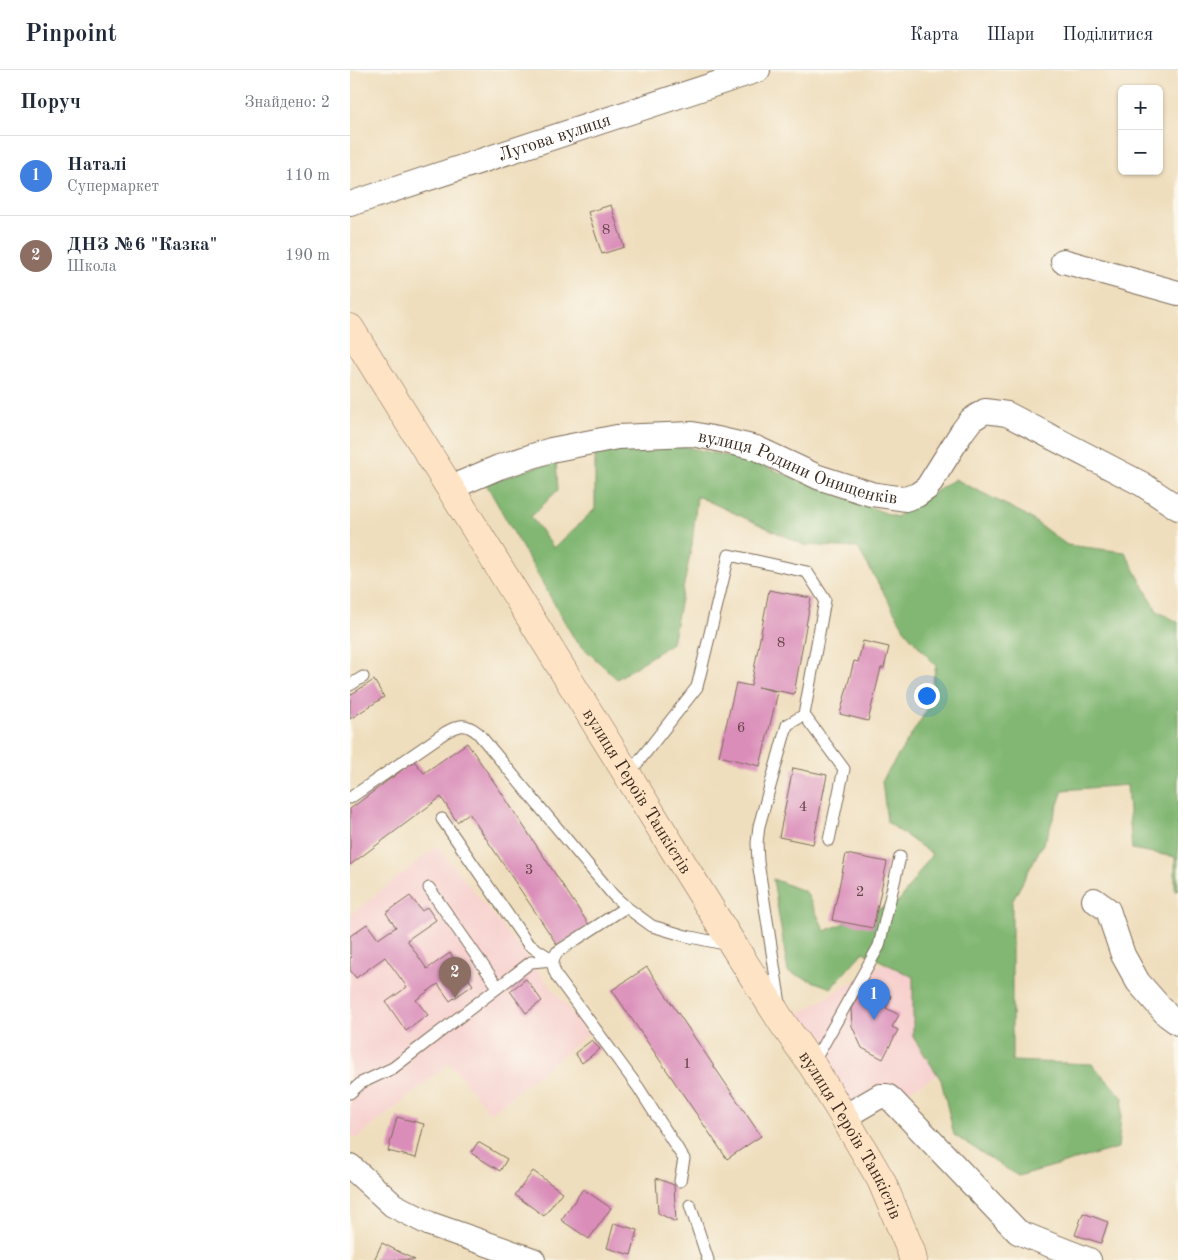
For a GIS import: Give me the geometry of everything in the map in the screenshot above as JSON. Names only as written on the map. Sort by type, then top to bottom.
[{"type":"main road","name":"вулиця Героїв Танкістів","points":[[350,328],[733,945],[844,1117],[881,1180],[913,1260]]},
{"type":"street","name":"Лугова вулиця","points":[[350,204],[758,70]]},
{"type":"street","points":[[1063,261],[1178,293]]},
{"type":"street","name":"вулиця Родини Онищенків","points":[[450,488],[499,466],[551,450],[617,437],[692,434],[756,448],[818,477],[871,494],[905,499],[917,495],[927,488],[971,420],[985,411],[1007,414],[1142,484],[1178,508]]},
{"type":"street","points":[[1094,900],[1108,910],[1123,955],[1138,982],[1167,1014],[1178,1023]]},
{"type":"street","points":[[844,1117],[880,1096],[886,1096],[1018,1232],[1089,1260]]},
{"type":"street","points":[[350,1166],[393,1205],[430,1224],[533,1260]]},
{"type":"lane","points":[[628,775],[697,687],[729,555],[808,572],[825,600],[804,715],[844,769],[829,840]]},
{"type":"lane","points":[[350,685],[363,677]]},
{"type":"lane","points":[[782,1022],[758,862],[758,826],[787,725],[804,715]]},
{"type":"lane","points":[[350,798],[446,732],[460,726],[471,727],[613,895],[626,907],[652,926],[686,936],[733,945]]},
{"type":"lane","points":[[442,818],[528,944],[552,960]]},
{"type":"lane","points":[[812,1065],[879,946],[900,857]]},
{"type":"lane","points":[[429,888],[498,987]]},
{"type":"lane","points":[[626,907],[557,952],[552,960],[553,968],[557,977],[638,1087],[684,1159],[680,1180]]},
{"type":"lane","points":[[350,1092],[361,1083],[393,1068],[531,962],[552,960]]},
{"type":"lane","points":[[690,1205],[708,1260]]},
{"type":"shaded area","points":[[437,846],[589,1034],[490,1113],[450,1063],[356,1139],[350,1131],[350,915]]},
{"type":"shaded area","points":[[905,951],[958,1065],[854,1119],[794,1017]]},
{"type":"green space","points":[[673,444],[753,462],[896,517],[955,479],[1026,515],[1067,545],[1125,552],[1157,611],[1178,622],[1178,891],[1175,891],[1175,857],[1132,849],[1127,785],[1063,790],[1047,836],[1012,902],[1012,1061],[1092,1064],[1123,1098],[1118,1148],[1018,1176],[954,1135],[941,1080],[913,1037],[913,977],[863,952],[831,988],[788,972],[773,879],[806,892],[825,931],[900,900],[932,854],[887,822],[882,781],[927,710],[936,666],[906,632],[858,548],[804,545],[697,496],[692,545],[672,643],[617,679],[575,640],[486,484],[556,460],[558,490],[531,517],[554,548],[595,509],[595,454]]},
{"type":"building","points":[[611,205],[624,247],[602,254],[588,212]]},
{"type":"building","points":[[769,590],[811,598],[794,694],[758,687],[778,692],[760,766],[719,756],[736,683],[751,686]]},
{"type":"building","points":[[863,641],[889,647],[884,668],[881,668],[868,721],[840,714],[854,661],[858,662]]},
{"type":"building","points":[[374,680],[384,697],[350,719],[350,695]]},
{"type":"building","points":[[467,743],[589,925],[558,946],[469,813],[457,822],[441,797],[350,865],[350,809],[414,761],[424,773]]},
{"type":"building","points":[[793,768],[827,775],[813,844],[779,837]]},
{"type":"building","points":[[846,854],[887,862],[873,928],[832,920]]},
{"type":"building","points":[[410,896],[422,911],[427,907],[436,920],[407,940],[427,969],[450,953],[473,985],[450,1001],[438,984],[416,1000],[428,1015],[406,1031],[386,1002],[407,987],[385,957],[356,978],[350,970],[350,958],[352,957],[350,955],[350,936],[367,924],[378,939],[396,927],[386,913]]},
{"type":"building","points":[[647,967],[761,1136],[727,1159],[612,990]]},
{"type":"building","points":[[526,979],[542,1001],[526,1013],[510,991]]},
{"type":"building","points":[[865,982],[891,996],[886,1008],[899,1015],[892,1027],[898,1030],[883,1059],[862,1048],[852,1026],[851,1009]]},
{"type":"building","points":[[592,1040],[600,1049],[582,1063],[575,1053]]},
{"type":"building","points":[[397,1117],[424,1124],[416,1158],[388,1151]]},
{"type":"building","points":[[478,1142],[507,1159],[500,1171],[471,1153]]},
{"type":"building","points":[[533,1171],[562,1192],[544,1216],[515,1195]]},
{"type":"building","points":[[656,1178],[674,1185],[676,1222],[658,1213]]},
{"type":"building","points":[[583,1189],[611,1208],[589,1239],[561,1220]]},
{"type":"building","points":[[1083,1213],[1108,1222],[1101,1243],[1075,1235]]},
{"type":"building","points":[[614,1223],[638,1230],[631,1255],[607,1248]]},
{"type":"building","points":[[382,1243],[415,1260],[374,1260]]},
{"type":"place","name":"ДНЗ №6 \"Казка\"","points":[[455,998]]},
{"type":"place","name":"Наталі","points":[[874,1020]]}]
